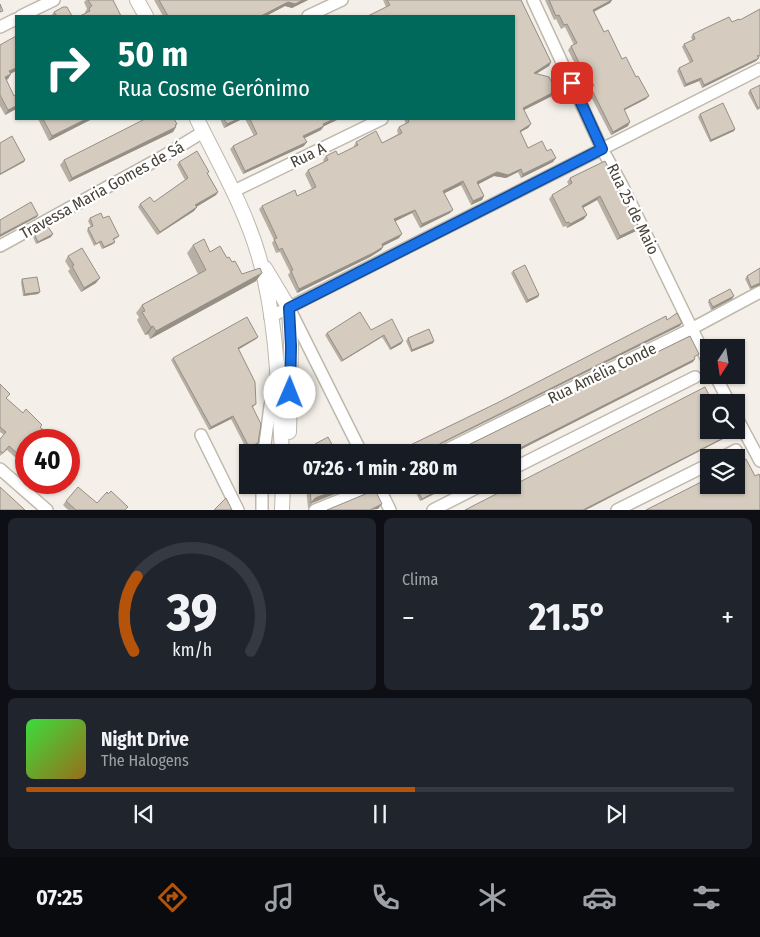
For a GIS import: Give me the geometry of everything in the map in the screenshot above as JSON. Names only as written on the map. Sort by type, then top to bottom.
[{"type":"street","points":[[24,15],[54,0]]},
{"type":"street","points":[[137,0],[145,15]]},
{"type":"street","points":[[310,15],[342,0]]},
{"type":"street","name":"Rua 25 de Maio","points":[[533,0],[602,149],[622,185],[700,346]]},
{"type":"street","points":[[0,27],[15,20]]},
{"type":"street","points":[[270,317],[760,69]]},
{"type":"street","points":[[197,120],[234,190],[259,256],[289,308],[357,444]]},
{"type":"street","name":"Rua A","points":[[234,190],[380,120]]},
{"type":"street","name":"Travessa Maria Gomes de Sá","points":[[0,246],[162,157],[203,132]]},
{"type":"street","points":[[259,256],[278,374],[282,444]]},
{"type":"street","name":"Rua Amélia Conde","points":[[458,444],[691,329],[760,292]]},
{"type":"street","points":[[288,444],[291,346],[289,308]]},
{"type":"street","points":[[265,444],[270,406],[278,374]]},
{"type":"street","points":[[521,464],[695,377]]},
{"type":"street","points":[[745,433],[760,461]]},
{"type":"street","points":[[201,435],[238,510]]},
{"type":"street","points":[[617,510],[700,468]]},
{"type":"street","points":[[0,469],[47,510]]},
{"type":"street","points":[[262,494],[262,510]]},
{"type":"street","points":[[282,510],[283,494]]},
{"type":"street","points":[[315,510],[355,494]]},
{"type":"street","points":[[382,494],[390,510]]},
{"type":"street","points":[[433,510],[464,494]]},
{"type":"building","points":[[88,0],[113,0],[120,15],[82,15],[90,11],[89,8],[92,6]]},
{"type":"building","points":[[159,0],[303,0],[295,4],[288,2],[263,15],[167,15]]},
{"type":"building","points":[[387,0],[521,0],[551,62],[534,73],[549,77],[556,91],[523,108],[531,124],[520,131],[528,148],[542,141],[547,151],[551,149],[556,158],[523,174],[521,169],[508,175],[497,172],[477,182],[484,196],[473,201],[463,181],[443,191],[453,210],[422,224],[415,210],[394,219],[402,234],[382,244],[383,247],[373,253],[299,289],[291,271],[293,270],[282,248],[279,250],[274,239],[277,238],[262,206],[295,190],[297,196],[316,187],[308,170],[328,160],[326,156],[336,151],[338,155],[358,145],[356,142],[376,131],[382,143],[402,133],[399,127],[409,122],[408,120],[515,120],[515,15],[370,15],[390,5]]},
{"type":"building","points":[[549,0],[612,0],[593,10],[604,32],[608,30],[622,59],[626,57],[636,77],[638,76],[649,96],[624,109],[630,122],[613,132],[590,86],[594,86],[584,65],[581,67],[571,46],[577,43],[567,24],[564,25],[559,15],[556,16]]},
{"type":"building","points":[[67,7],[71,15],[56,15],[54,12]]},
{"type":"building","points":[[760,9],[760,55],[757,56],[759,58],[704,85],[701,78],[686,84],[679,68],[693,61],[684,44],[695,39],[693,34],[729,17],[732,22],[740,20]]},
{"type":"building","points":[[15,37],[15,68],[9,71],[11,74],[5,77],[15,96],[15,106],[8,110],[0,95],[0,45]]},
{"type":"building","points":[[760,85],[760,107],[758,108],[750,90]]},
{"type":"building","points":[[723,103],[735,129],[711,140],[700,114]]},
{"type":"building","points":[[44,120],[84,120],[52,136]]},
{"type":"building","points":[[143,120],[175,120],[177,124],[175,125],[176,127],[72,178],[64,160]]},
{"type":"building","points":[[225,120],[236,120],[227,124]]},
{"type":"building","points":[[250,120],[332,120],[303,136],[307,142],[245,171],[233,146],[257,134]]},
{"type":"building","points":[[12,136],[25,160],[0,174],[0,143]]},
{"type":"building","points":[[197,151],[218,192],[195,205],[197,207],[160,232],[140,204],[150,197],[154,202],[188,178],[179,162]]},
{"type":"building","points":[[605,161],[639,227],[620,236],[600,196],[582,206],[587,215],[570,224],[569,222],[566,223],[552,195],[572,183],[570,178]]},
{"type":"building","points":[[31,202],[38,215],[0,235],[0,220]]},
{"type":"building","points":[[101,213],[103,218],[109,216],[119,236],[113,239],[115,242],[104,247],[101,241],[96,244],[88,228],[93,226],[90,218]]},
{"type":"building","points":[[48,227],[53,234],[38,242],[34,234]]},
{"type":"building","points":[[204,239],[210,252],[220,246],[227,258],[229,257],[232,262],[235,261],[242,274],[260,268],[262,273],[156,331],[153,326],[151,327],[142,312],[145,311],[142,305],[206,270],[193,245]]},
{"type":"building","points":[[82,248],[100,278],[84,288],[68,256]]},
{"type":"building","points":[[525,265],[539,295],[528,300],[513,271]]},
{"type":"building","points":[[760,268],[760,283],[751,287],[747,276]]},
{"type":"building","points":[[37,277],[40,292],[25,294],[22,279]]},
{"type":"building","points":[[730,289],[734,296],[713,307],[709,300]]},
{"type":"building","points":[[360,312],[371,330],[392,319],[403,341],[391,348],[384,335],[343,360],[327,333]]},
{"type":"building","points":[[677,313],[682,323],[440,444],[412,444],[666,316],[667,320]]},
{"type":"building","points":[[247,317],[258,337],[238,348],[255,382],[256,404],[252,406],[261,424],[258,443],[247,444],[233,416],[211,427],[173,358]]},
{"type":"building","points":[[429,329],[434,341],[412,350],[408,338]]},
{"type":"building","points":[[690,336],[699,354],[694,357],[695,359],[521,447],[521,444],[470,444]]},
{"type":"building","points":[[0,384],[10,394],[6,398],[23,413],[26,409],[42,425],[40,427],[42,429],[15,429],[15,451],[9,446],[3,453],[0,451],[0,439],[6,432],[0,427]]},
{"type":"building","points":[[705,387],[708,394],[700,394],[700,439],[721,439],[583,510],[465,510],[496,494],[521,494],[521,481]]},
{"type":"building","points":[[328,437],[332,444],[315,444]]},
{"type":"building","points":[[745,459],[755,476],[759,474],[760,477],[760,510],[646,510],[700,483],[700,494],[745,494]]},
{"type":"building","points":[[0,487],[25,510],[0,510]]},
{"type":"building","points":[[80,489],[97,503],[107,492],[108,494],[111,491],[128,507],[125,510],[76,510],[66,501],[72,494],[80,494]]},
{"type":"building","points":[[310,494],[325,494],[315,498],[311,503]]},
{"type":"building","points":[[365,494],[377,494],[382,504],[370,510],[327,510]]},
{"type":"building","points":[[420,494],[432,494],[422,499]]},
{"type":"building","points":[[226,498],[232,510],[214,510]]},
{"type":"route","points":[[290,393],[291,346],[289,308],[602,149],[572,83]]}]
